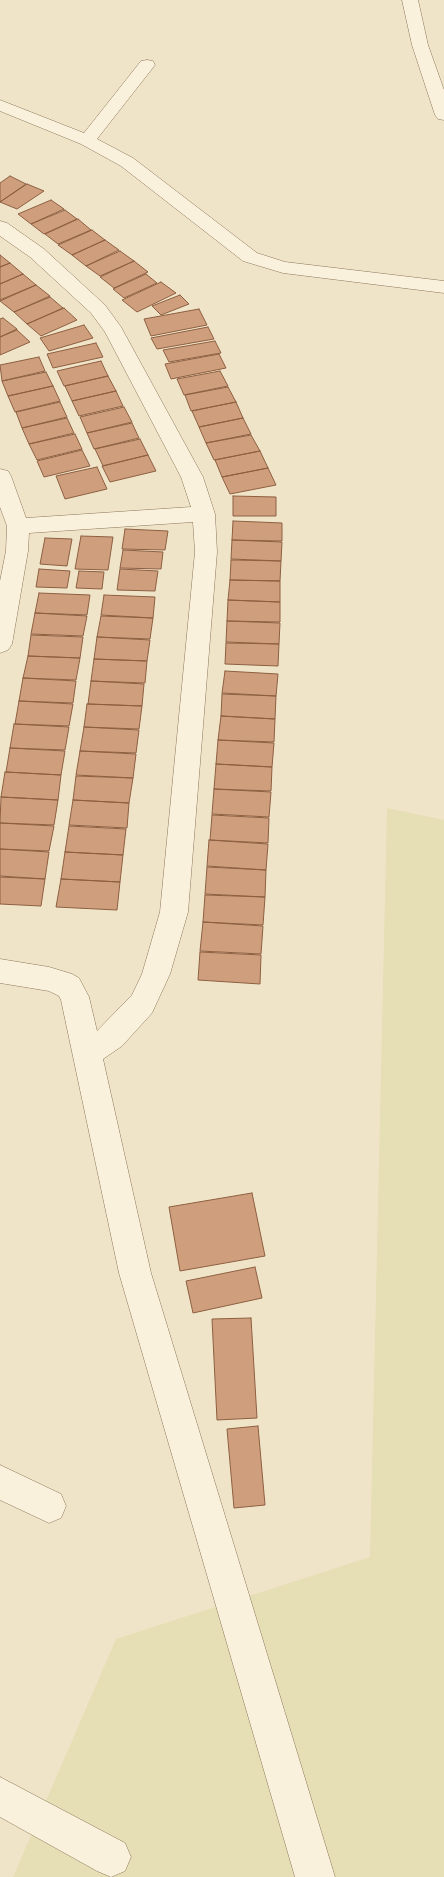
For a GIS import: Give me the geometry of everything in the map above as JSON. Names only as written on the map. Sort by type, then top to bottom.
[{"type":"street","points":[[410,0],[420,45],[444,116]]},
{"type":"street","points":[[87,140],[147,65]]},
{"type":"street","points":[[0,105],[87,140],[127,162],[250,257],[283,267],[444,287]]},
{"type":"street","points":[[0,226],[38,253],[98,309],[109,324],[192,477],[204,514],[206,552],[174,912],[156,974],[142,1004],[112,1037],[86,1054]]},
{"type":"street","points":[[0,476],[18,526],[8,549],[0,644]]},
{"type":"street","points":[[18,526],[204,514]]},
{"type":"street","points":[[0,971],[50,979],[69,987],[75,997],[135,1273],[315,1877]]},
{"type":"street","points":[[0,1482],[49,1506]]},
{"type":"street","points":[[0,1796],[111,1857]]},
{"type":"shaded area","points":[[387,808],[444,820],[444,1877],[13,1877],[116,1639],[370,1557]]},
{"type":"building","points":[[10,176],[26,184],[0,202],[0,183]]},
{"type":"building","points":[[27,184],[44,191],[17,209],[0,202]]},
{"type":"building","points":[[51,200],[64,209],[31,224],[18,214]]},
{"type":"building","points":[[65,210],[77,219],[44,234],[31,224]]},
{"type":"building","points":[[78,219],[91,230],[58,244],[45,234]]},
{"type":"building","points":[[92,230],[105,240],[72,255],[58,245]]},
{"type":"building","points":[[105,240],[119,250],[86,266],[72,255]]},
{"type":"building","points":[[120,251],[134,261],[100,276],[86,266]]},
{"type":"building","points":[[0,255],[10,263],[0,267]]},
{"type":"building","points":[[134,261],[148,272],[114,288],[100,277]]},
{"type":"building","points":[[10,263],[23,274],[0,284],[0,267]]},
{"type":"building","points":[[23,274],[36,285],[0,300],[0,284]]},
{"type":"building","points":[[146,274],[157,283],[124,298],[113,289]]},
{"type":"building","points":[[161,282],[176,293],[137,312],[122,300]]},
{"type":"building","points":[[36,285],[50,296],[14,312],[0,301]]},
{"type":"building","points":[[180,295],[189,304],[161,315],[152,306]]},
{"type":"building","points":[[50,297],[63,308],[27,324],[14,312]]},
{"type":"building","points":[[64,308],[77,320],[41,336],[27,324]]},
{"type":"building","points":[[199,309],[207,325],[151,336],[144,319]]},
{"type":"building","points":[[3,318],[17,329],[0,337],[0,319]]},
{"type":"building","points":[[84,325],[93,338],[49,351],[40,338]]},
{"type":"building","points":[[208,327],[214,339],[157,349],[151,338]]},
{"type":"building","points":[[17,330],[30,342],[0,355],[0,337]]},
{"type":"building","points":[[215,341],[221,353],[169,362],[163,350]]},
{"type":"building","points":[[96,343],[103,357],[53,368],[47,354]]},
{"type":"building","points":[[219,354],[226,368],[171,379],[165,364]]},
{"type":"building","points":[[39,357],[45,371],[2,381],[0,365]]},
{"type":"building","points":[[101,361],[108,376],[64,386],[57,371]]},
{"type":"building","points":[[220,371],[228,386],[184,395],[177,379]]},
{"type":"building","points":[[46,372],[53,386],[8,396],[2,381]]},
{"type":"building","points":[[108,376],[116,391],[72,401],[65,386]]},
{"type":"building","points":[[53,386],[60,401],[15,412],[8,396]]},
{"type":"building","points":[[228,387],[236,402],[191,411],[185,395]]},
{"type":"building","points":[[116,391],[123,406],[79,416],[72,401]]},
{"type":"building","points":[[60,402],[67,417],[22,428],[16,412]]},
{"type":"building","points":[[236,402],[243,418],[199,427],[192,411]]},
{"type":"building","points":[[124,407],[132,422],[87,433],[80,417]]},
{"type":"building","points":[[67,418],[74,433],[29,444],[22,428]]},
{"type":"building","points":[[243,418],[251,434],[206,443],[199,427]]},
{"type":"building","points":[[132,423],[139,438],[94,449],[87,433]]},
{"type":"building","points":[[75,434],[82,449],[37,460],[29,444]]},
{"type":"building","points":[[251,435],[260,451],[214,460],[206,443]]},
{"type":"building","points":[[140,439],[148,455],[103,466],[95,449]]},
{"type":"building","points":[[82,450],[90,466],[44,477],[37,461]]},
{"type":"building","points":[[260,451],[268,468],[222,477],[215,460]]},
{"type":"building","points":[[148,455],[156,471],[110,482],[102,466]]},
{"type":"building","points":[[97,467],[107,489],[65,499],[56,476]]},
{"type":"building","points":[[268,468],[276,485],[230,494],[222,477]]},
{"type":"building","points":[[233,496],[276,497],[276,516],[233,516]]},
{"type":"building","points":[[233,521],[282,523],[282,541],[232,540]]},
{"type":"building","points":[[125,529],[168,531],[165,550],[122,549]]},
{"type":"building","points":[[81,536],[113,537],[108,570],[75,569]]},
{"type":"building","points":[[45,538],[72,539],[67,566],[40,564]]},
{"type":"building","points":[[232,540],[282,542],[281,561],[231,559]]},
{"type":"building","points":[[123,550],[163,552],[161,569],[120,568]]},
{"type":"building","points":[[231,560],[281,561],[280,581],[230,580]]},
{"type":"building","points":[[39,569],[70,571],[67,588],[36,587]]},
{"type":"building","points":[[120,569],[158,571],[155,591],[117,590]]},
{"type":"building","points":[[79,571],[104,572],[102,589],[76,588]]},
{"type":"building","points":[[230,580],[280,581],[280,602],[228,600]]},
{"type":"building","points":[[39,593],[90,595],[87,615],[35,613]]},
{"type":"building","points":[[104,595],[155,597],[153,618],[101,615]]},
{"type":"building","points":[[228,600],[280,602],[280,622],[227,621]]},
{"type":"building","points":[[35,613],[87,616],[83,636],[31,634]]},
{"type":"building","points":[[101,616],[153,618],[150,639],[97,637]]},
{"type":"building","points":[[227,621],[280,623],[279,644],[226,642]]},
{"type":"building","points":[[31,635],[83,637],[80,658],[28,656]]},
{"type":"building","points":[[97,637],[150,640],[147,661],[94,659]]},
{"type":"building","points":[[226,643],[279,644],[278,666],[225,664]]},
{"type":"building","points":[[28,656],[80,658],[76,680],[23,678]]},
{"type":"building","points":[[94,659],[147,661],[145,683],[91,681]]},
{"type":"building","points":[[225,671],[278,674],[276,696],[222,693]]},
{"type":"building","points":[[23,678],[76,681],[73,703],[19,701]]},
{"type":"building","points":[[91,681],[144,684],[142,706],[88,704]]},
{"type":"building","points":[[222,694],[276,696],[275,719],[221,716]]},
{"type":"building","points":[[19,701],[73,704],[69,726],[15,724]]},
{"type":"building","points":[[87,704],[142,706],[139,729],[84,727]]},
{"type":"building","points":[[221,716],[275,719],[274,742],[218,740]]},
{"type":"building","points":[[14,724],[69,727],[65,750],[10,748]]},
{"type":"building","points":[[84,727],[139,730],[136,753],[80,751]]},
{"type":"building","points":[[218,740],[274,743],[272,767],[216,764]]},
{"type":"building","points":[[10,748],[65,751],[61,775],[6,772]]},
{"type":"building","points":[[80,751],[136,754],[133,778],[76,775]]},
{"type":"building","points":[[216,764],[272,767],[271,791],[214,789]]},
{"type":"building","points":[[5,772],[61,775],[58,800],[1,797]]},
{"type":"building","points":[[76,776],[133,778],[129,803],[73,800]]},
{"type":"building","points":[[214,789],[271,792],[269,817],[212,814]]},
{"type":"building","points":[[1,797],[58,800],[54,825],[0,823]]},
{"type":"building","points":[[73,800],[129,803],[127,828],[69,825]]},
{"type":"building","points":[[212,815],[269,818],[268,843],[210,840]]},
{"type":"building","points":[[0,823],[54,826],[49,851],[0,849]]},
{"type":"building","points":[[69,826],[126,829],[123,855],[65,852]]},
{"type":"building","points":[[209,840],[268,844],[266,870],[207,866]]},
{"type":"building","points":[[0,849],[49,852],[45,879],[0,876]]},
{"type":"building","points":[[65,852],[123,855],[120,882],[61,879]]},
{"type":"building","points":[[207,867],[266,870],[265,897],[205,894]]},
{"type":"building","points":[[0,877],[45,879],[41,906],[0,904]]},
{"type":"building","points":[[61,879],[120,882],[117,910],[56,907]]},
{"type":"building","points":[[205,895],[265,897],[263,925],[203,922]]},
{"type":"building","points":[[203,922],[263,926],[261,954],[200,951]]},
{"type":"building","points":[[200,952],[261,955],[260,984],[198,980]]},
{"type":"building","points":[[252,1193],[265,1256],[180,1271],[169,1207]]},
{"type":"building","points":[[255,1267],[262,1298],[193,1313],[186,1281]]},
{"type":"building","points":[[251,1318],[257,1418],[217,1420],[212,1319]]},
{"type":"building","points":[[258,1426],[265,1505],[234,1508],[227,1429]]}]
